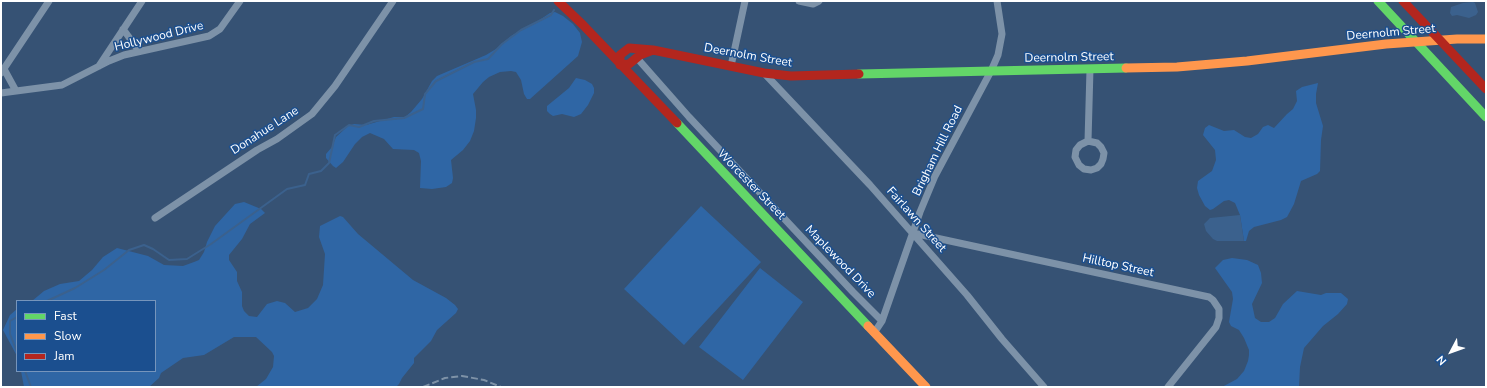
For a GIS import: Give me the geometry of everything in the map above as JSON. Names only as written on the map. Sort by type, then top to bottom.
[{"type":"main road","name":"Worcester Street","points":[[558,1],[926,387]]},
{"type":"main road","points":[[1378,1],[1486,117]]},
{"type":"main road","points":[[1403,1],[1486,90]]},
{"type":"main road","name":"Deernolm Street","points":[[620,65],[620,55],[629,48],[653,50],[764,73],[805,77],[1177,67],[1247,61],[1386,44],[1486,37]]},
{"type":"main road","points":[[620,65],[629,64],[644,53],[653,50]]},
{"type":"street","points":[[16,91],[2,71],[49,1]]},
{"type":"street","points":[[98,67],[142,1]]},
{"type":"street","name":"Hollywood Drive","points":[[1,93],[62,85],[119,57],[139,51],[209,36],[220,29],[240,1]]},
{"type":"street","name":"Donahue Lane","points":[[155,218],[257,150],[277,139],[312,114],[336,86],[393,1]]},
{"type":"street","points":[[731,66],[745,1]]},
{"type":"street","points":[[799,1],[815,4],[819,1]]},
{"type":"street","name":"Brigham Hill Road","points":[[874,333],[882,321],[913,233],[938,171],[991,71],[1000,47],[1002,34],[997,1]]},
{"type":"street","points":[[123,29],[139,51]]},
{"type":"street","name":"Maplewood Drive","points":[[637,58],[689,118],[847,286],[882,321]]},
{"type":"street","points":[[1088,141],[1090,69]]},
{"type":"street","name":"Fairlawn Street","points":[[764,73],[870,185],[913,233],[1044,387]]},
{"type":"street","points":[[1088,141],[1099,145],[1103,150],[1104,156],[1099,166],[1091,170],[1084,169],[1079,166],[1075,157],[1076,150],[1080,145],[1088,141]]},
{"type":"street","name":"Hilltop Street","points":[[913,233],[1209,297],[1219,309],[1220,318],[1216,327],[1168,387]]},
{"type":"shaded area","points":[[1463,3],[1475,3],[1478,12],[1476,15],[1469,18],[1457,15],[1452,16],[1450,13],[1451,7]]},
{"type":"shaded area","points":[[555,12],[573,24],[580,33],[582,42],[578,56],[530,99],[527,99],[524,94],[521,80],[516,72],[500,72],[489,77],[483,82],[473,94],[476,110],[474,131],[470,141],[463,150],[451,160],[453,178],[452,183],[446,187],[432,189],[420,188],[421,161],[419,153],[414,150],[393,149],[384,139],[370,133],[362,137],[355,144],[343,162],[336,168],[326,158],[326,154],[332,147],[336,137],[348,126],[354,124],[366,125],[394,117],[405,117],[422,99],[432,81],[437,76],[486,55],[496,49],[511,36],[550,13]]},
{"type":"shaded area","points":[[576,78],[585,80],[592,84],[594,88],[594,93],[588,105],[581,114],[574,117],[562,114],[553,116],[547,111],[547,106],[569,88]]},
{"type":"shaded area","points":[[1318,83],[1316,103],[1323,126],[1320,171],[1317,174],[1301,181],[1294,204],[1287,217],[1254,227],[1249,231],[1246,241],[1244,241],[1240,215],[1235,203],[1229,200],[1224,201],[1210,210],[1205,206],[1199,195],[1197,188],[1198,181],[1212,171],[1216,160],[1215,150],[1203,135],[1205,128],[1209,125],[1224,131],[1234,130],[1245,137],[1251,138],[1258,134],[1263,127],[1268,125],[1274,128],[1293,109],[1297,101],[1296,91],[1302,87]]},
{"type":"shaded area","points":[[244,202],[261,209],[265,213],[250,224],[242,239],[229,255],[229,260],[237,272],[237,281],[242,292],[242,306],[244,311],[249,316],[257,317],[267,304],[277,301],[285,303],[295,312],[308,308],[317,299],[323,285],[325,254],[319,237],[320,226],[340,216],[343,217],[358,234],[413,280],[446,298],[458,309],[456,313],[437,330],[431,341],[414,358],[414,363],[396,387],[256,387],[266,379],[273,367],[274,356],[272,352],[256,337],[234,337],[204,355],[183,358],[161,373],[159,378],[149,387],[24,387],[21,372],[156,372],[156,300],[33,300],[44,291],[60,284],[79,281],[92,270],[103,257],[117,248],[148,256],[164,265],[183,266],[199,260],[215,226],[235,204]]},
{"type":"shaded area","points":[[701,206],[761,262],[684,345],[624,289]]},
{"type":"shaded area","points":[[1240,215],[1244,241],[1217,241],[1213,239],[1206,231],[1204,224],[1210,218]]},
{"type":"shaded area","points":[[1232,258],[1247,260],[1258,265],[1262,283],[1252,304],[1255,318],[1261,322],[1269,322],[1275,318],[1283,304],[1297,291],[1321,295],[1326,293],[1341,293],[1348,299],[1347,304],[1338,314],[1323,326],[1304,348],[1300,367],[1299,387],[1222,387],[1237,379],[1244,371],[1249,355],[1249,350],[1244,338],[1239,330],[1231,326],[1229,322],[1233,299],[1232,292],[1215,268],[1223,260]]},
{"type":"shaded area","points":[[760,268],[803,302],[743,380],[699,347]]},
{"type":"shaded area","points":[[16,310],[16,354],[3,330],[10,315]]},
{"type":"waterway","points":[[49,300],[75,288],[104,270],[129,250],[144,245],[153,249],[169,260],[187,259],[211,244],[287,189],[305,185],[309,174],[321,171],[329,163],[335,135],[349,125],[359,127],[374,121],[404,118],[423,109],[425,94],[436,81],[474,62],[488,59],[502,44],[521,30],[551,15],[554,10]]},
{"type":"waterway","points":[[16,318],[10,321],[10,334],[16,349]]},
{"type":"waterway","points":[[25,372],[31,387]]},
{"type":"railway","points":[[423,387],[445,378],[462,376],[484,380],[501,387]]},
{"type":"traffic: fast","points":[[1378,1],[1486,117]]},
{"type":"traffic: fast","points":[[859,74],[1126,68]]},
{"type":"traffic: fast","points":[[677,123],[868,326]]},
{"type":"traffic: slow","points":[[1126,68],[1177,67],[1247,61],[1386,44],[1457,39],[1486,39]]},
{"type":"traffic: slow","points":[[868,326],[926,387]]},
{"type":"traffic: jam","points":[[558,1],[677,123]]},
{"type":"traffic: jam","points":[[1403,1],[1486,89]]},
{"type":"traffic: jam","points":[[653,50],[640,55],[629,64],[620,65],[620,55],[629,48],[653,50],[764,73],[791,76],[859,74]]}]
